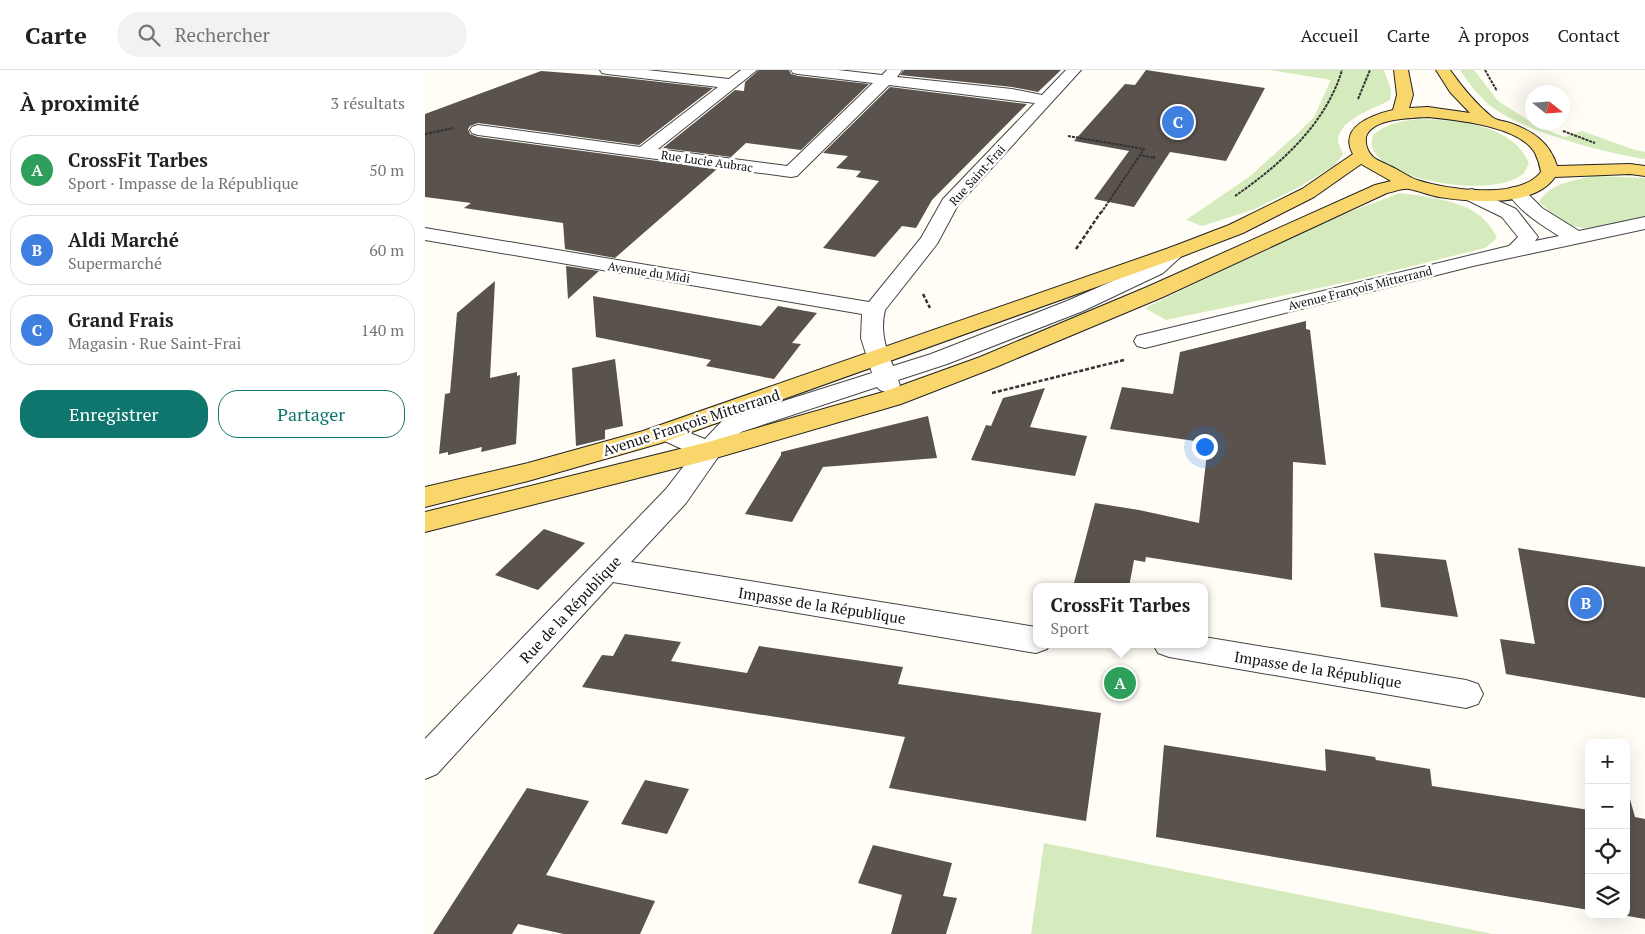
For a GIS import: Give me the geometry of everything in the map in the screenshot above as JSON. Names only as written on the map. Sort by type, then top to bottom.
[{"type":"main road","points":[[1400,114],[1405,95],[1401,70]]},
{"type":"main road","points":[[1443,70],[1455,89],[1488,122]]},
{"type":"main road","points":[[1550,172],[1542,182],[1526,190],[1503,195],[1472,195],[1440,191],[1409,183],[1366,160],[1357,148],[1357,136],[1364,126],[1379,118],[1400,114],[1443,114],[1488,122],[1510,129],[1528,138],[1542,149],[1637,170]]},
{"type":"main road","points":[[1542,149],[1550,172]]},
{"type":"main road","name":"Avenue François Mitterrand","points":[[425,498],[528,472],[884,373],[952,330],[1176,252],[1236,229],[1308,193],[1363,155]]},
{"type":"main road","points":[[1550,172],[1637,170]]},
{"type":"main road","points":[[884,373],[988,362],[1155,292],[1381,189],[1409,183]]},
{"type":"main road","name":"Avenue François Mitterrand","points":[[425,522],[709,451]]},
{"type":"street","points":[[607,70],[732,84]]},
{"type":"street","points":[[645,152],[750,70]]},
{"type":"street","points":[[798,70],[890,75],[1046,100]]},
{"type":"street","name":"Rue Saint-Frai","points":[[873,309],[930,240],[950,203],[1074,70]]},
{"type":"street","name":"Rue Lucie Aubrac","points":[[478,130],[791,172],[890,75]]},
{"type":"street","points":[[1516,192],[1535,212],[1576,238]]},
{"type":"street","points":[[1472,195],[1509,212],[1528,237],[1516,251]]},
{"type":"street","name":"Avenue François Mitterrand","points":[[1145,341],[1516,251],[1645,224]]},
{"type":"street","name":"Avenue du Midi","points":[[425,234],[873,309]]},
{"type":"street","name":"Rue de la République","points":[[425,764],[676,496],[709,451],[732,426],[884,373],[939,359],[1075,306],[1157,270],[1176,252]]},
{"type":"street","points":[[873,309],[869,323],[870,334],[884,373]]},
{"type":"street","points":[[667,432],[709,451]]},
{"type":"street","name":"Impasse de la République","points":[[607,570],[1033,640]]},
{"type":"street","name":"Impasse de la République","points":[[1193,648],[1466,694]]},
{"type":"path","points":[[1235,196],[1281,161],[1325,111],[1342,70]]},
{"type":"path","points":[[1485,70],[1498,93]]},
{"type":"path","points":[[425,134],[457,128]]},
{"type":"path","points":[[1068,136],[1144,149],[1076,249]]},
{"type":"path","points":[[1140,155],[1154,158],[1154,156]]},
{"type":"green space","points":[[1270,70],[1384,70],[1391,89],[1390,100],[1359,115],[1345,126],[1340,132],[1338,139],[1343,154],[1335,165],[1301,186],[1255,209],[1202,226],[1186,220],[1249,177],[1298,133],[1314,117],[1331,80]]},
{"type":"green space","points":[[1460,70],[1474,70],[1498,101],[1525,118],[1525,125],[1501,113],[1487,103]]},
{"type":"green space","points":[[1420,119],[1466,123],[1497,132],[1521,150],[1529,163],[1524,173],[1510,181],[1491,185],[1467,186],[1419,178],[1397,170],[1381,160],[1372,147],[1373,135],[1389,125]]},
{"type":"green space","points":[[1538,130],[1547,130],[1565,137],[1582,131],[1645,152],[1645,159],[1585,146]]},
{"type":"green space","points":[[1595,176],[1645,178],[1645,219],[1588,229],[1564,224],[1539,202],[1556,186]]},
{"type":"green space","points":[[1400,193],[1442,200],[1469,209],[1490,226],[1497,238],[1485,248],[1352,281],[1166,320],[1145,308],[1323,222]]},
{"type":"green space","points":[[1044,843],[1493,934],[1031,934]]},
{"type":"building","points":[[759,70],[789,70],[791,74],[798,76],[869,84],[801,150],[746,143],[731,157],[663,148],[735,90],[744,91],[745,82]]},
{"type":"building","points":[[904,70],[1061,70],[1038,92],[1012,87],[900,75]]},
{"type":"building","points":[[1146,70],[1265,88],[1226,161],[1170,152],[1134,207],[1094,199],[1129,151],[1074,141],[1125,84],[1135,85]]},
{"type":"building","points":[[541,71],[607,76],[713,88],[639,145],[478,123],[470,126],[468,129],[470,134],[478,137],[717,169],[615,258],[565,249],[563,223],[464,208],[471,203],[425,197],[425,114]]},
{"type":"building","points":[[890,87],[1027,104],[932,200],[916,228],[902,226],[875,257],[823,248],[879,181],[856,177],[861,171],[836,168],[848,156],[823,153]]},
{"type":"building","points":[[566,266],[599,271],[568,299]]},
{"type":"building","points":[[495,281],[490,378],[517,372],[517,376],[520,375],[516,444],[481,452],[482,447],[448,455],[448,452],[439,454],[445,394],[450,393],[457,313]]},
{"type":"building","points":[[593,296],[761,326],[778,306],[817,313],[792,343],[801,344],[774,379],[706,366],[711,360],[596,337]]},
{"type":"building","points":[[1306,321],[1306,329],[1310,330],[1326,465],[1293,462],[1292,580],[1146,557],[1145,562],[1134,560],[1130,583],[1074,583],[1095,503],[1199,523],[1207,453],[1194,451],[1195,441],[1110,429],[1122,387],[1173,394],[1180,352]]},
{"type":"building","points":[[615,359],[623,426],[605,430],[605,439],[576,446],[572,368]]},
{"type":"building","points":[[1045,388],[1030,427],[1087,436],[1075,476],[971,460],[986,425],[991,426],[1003,398]]},
{"type":"building","points":[[928,416],[937,458],[823,467],[792,522],[745,514],[781,455],[781,452]]},
{"type":"building","points":[[544,529],[585,543],[538,590],[495,575]]},
{"type":"building","points":[[1518,548],[1645,567],[1645,698],[1506,674],[1500,639],[1535,644]]},
{"type":"building","points":[[1374,553],[1446,560],[1458,617],[1381,607]]},
{"type":"building","points":[[625,634],[681,642],[671,661],[747,673],[759,646],[903,667],[898,684],[1101,713],[1086,821],[889,788],[905,737],[582,687],[602,655],[613,656]]},
{"type":"building","points":[[1164,745],[1326,771],[1325,749],[1375,757],[1376,760],[1430,769],[1432,786],[1585,809],[1585,909],[1156,837]]},
{"type":"building","points":[[645,780],[689,789],[667,834],[621,824]]},
{"type":"building","points":[[527,788],[589,801],[546,875],[655,901],[640,934],[564,934],[518,924],[512,934],[433,934]]},
{"type":"building","points":[[1630,799],[1635,817],[1645,819],[1645,919],[1630,916]]},
{"type":"building","points":[[873,845],[952,863],[943,896],[957,898],[946,934],[891,934],[902,895],[858,883]]},
{"type":"place","name":"Grand Frais","points":[[1178,122]]},
{"type":"place","name":"Aldi Marché","points":[[1586,603]]},
{"type":"place","name":"CrossFit Tarbes","points":[[1120,683]]}]
